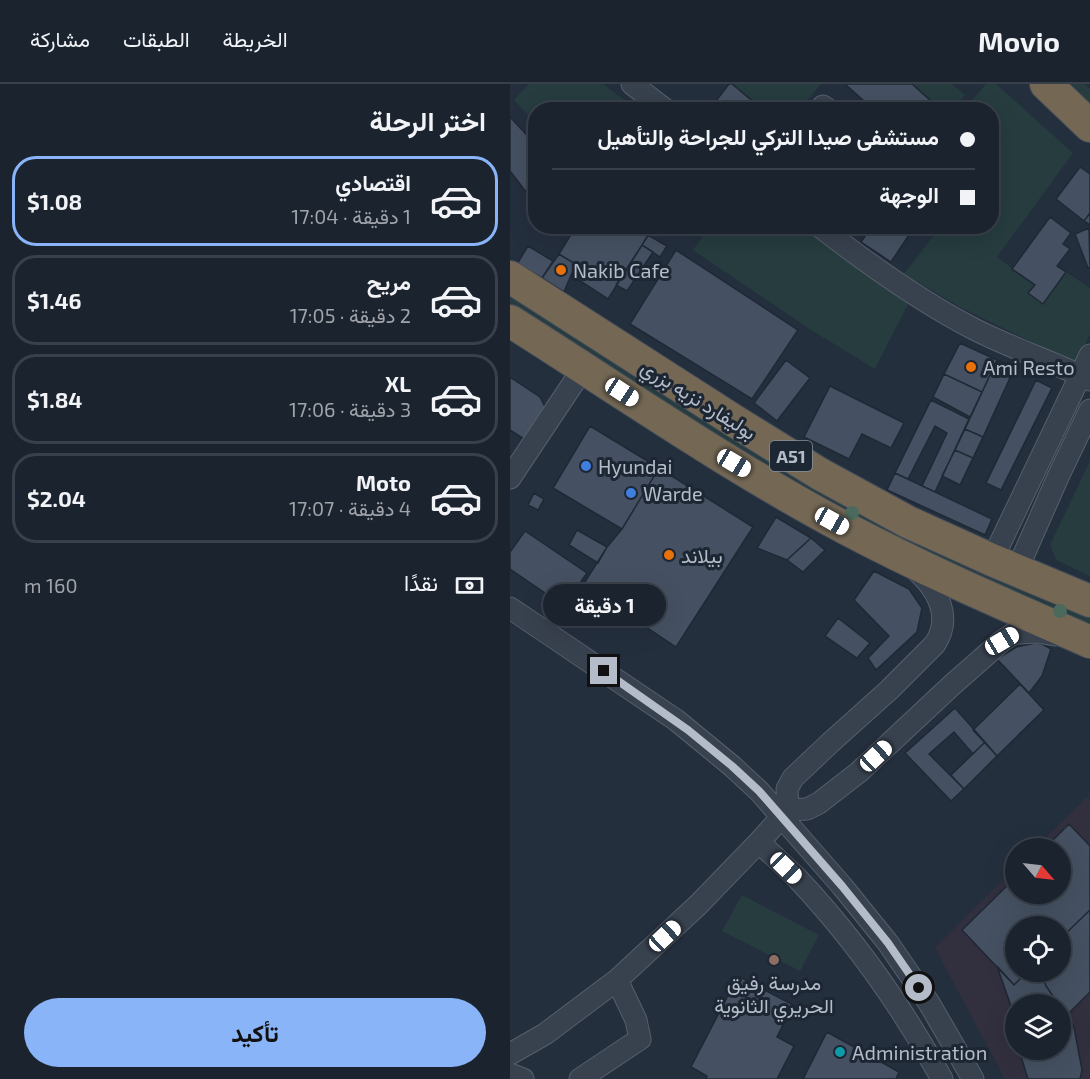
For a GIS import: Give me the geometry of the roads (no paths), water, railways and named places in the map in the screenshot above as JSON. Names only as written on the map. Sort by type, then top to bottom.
[{"type":"highway","points":[[1046,84],[1090,126]]},
{"type":"highway","name":"بوليفارد نزيه بزري","points":[[510,277],[820,474],[908,522],[1090,601]]},
{"type":"highway","name":"بوليفارد نزيه بزري","points":[[510,321],[716,453],[847,529],[946,579],[1090,643]]},
{"type":"street","points":[[632,84],[656,102]]},
{"type":"street","points":[[829,234],[920,298],[973,328],[1085,378]]},
{"type":"street","points":[[1004,565],[1085,378],[1090,355]]},
{"type":"street","points":[[510,478],[584,368]]},
{"type":"street","points":[[1004,565],[1058,477],[1090,410]]},
{"type":"street","points":[[510,1054],[545,1034],[617,980],[698,905],[785,813],[787,789],[793,778],[889,690],[925,655],[941,635],[944,620],[936,595],[921,574],[892,552]]},
{"type":"street","points":[[510,608],[676,720],[785,813],[888,943],[929,1003],[973,1079]]},
{"type":"street","points":[[785,813],[807,809],[819,803],[851,779],[983,657],[1013,634],[1036,632],[1090,643]]},
{"type":"street","points":[[759,842],[795,876],[821,905],[873,970],[920,1040],[942,1079]]},
{"type":"street","points":[[580,1079],[640,1039],[636,1020],[617,980]]},
{"type":"street","points":[[510,1074],[523,1079]]},
{"type":"place","name":"Nakib Cafe","points":[[561,270]]},
{"type":"place","name":"Ami Resto","points":[[971,367]]},
{"type":"place","name":"Hyundai","points":[[586,466]]},
{"type":"place","name":"Warde","points":[[631,493]]},
{"type":"place","name":"بيلاند","points":[[669,555]]},
{"type":"place","name":"مدرسة رفيق الحريري الثانوية","points":[[774,960]]},
{"type":"place","name":"Administration","points":[[840,1052]]}]
